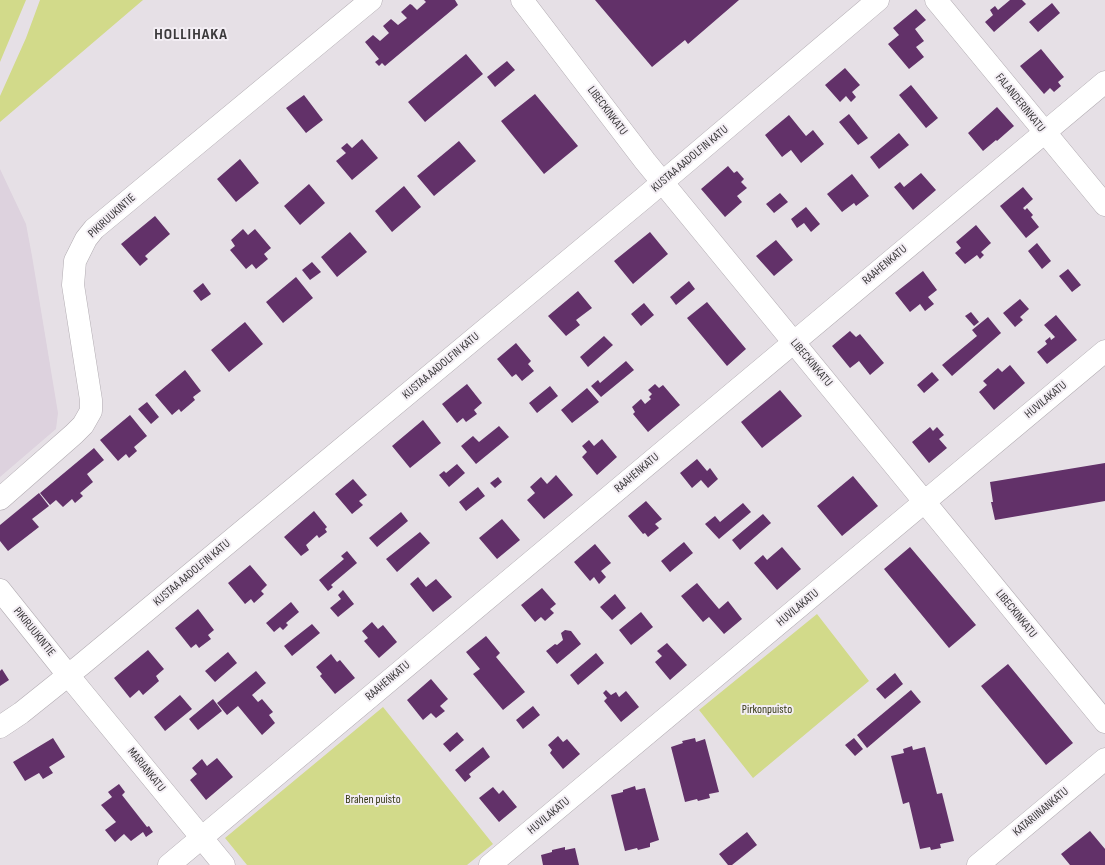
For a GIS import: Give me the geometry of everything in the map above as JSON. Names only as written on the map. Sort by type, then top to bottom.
[{"type":"street","name":"PIKIRUUKINTIE","points":[[0,499],[82,425],[91,411],[91,400],[73,285],[73,274],[76,261],[86,239],[94,229],[371,0]]},
{"type":"street","name":"LIBECKINKATU","points":[[522,0],[663,182],[1105,722]]},
{"type":"street","name":"KUSTAA AADOLFIN KATU","points":[[0,727],[21,713],[68,675],[663,182],[878,0]]},
{"type":"street","name":"FALANDERINKATU","points":[[936,0],[1105,205]]},
{"type":"street","name":"RAAHENKATU","points":[[169,865],[1105,82]]},
{"type":"street","name":"HUVILAKATU","points":[[490,865],[1105,351]]},
{"type":"street","name":"PIKIRUUKINTIE","points":[[0,590],[68,675]]},
{"type":"street","name":"MARIANKATU","points":[[68,675],[224,865]]},
{"type":"street","name":"KATARIINANKATU","points":[[978,865],[1105,759]]},
{"type":"shaded area","points":[[0,169],[26,224],[58,413],[56,429],[0,477]]},
{"type":"green space","points":[[0,0],[26,0],[0,62]]},
{"type":"green space","points":[[40,0],[143,0],[0,122],[0,96],[26,38]]},
{"type":"green space","name":"Pirkonpuisto","points":[[817,614],[869,681],[753,778],[699,710]]},
{"type":"green space","name":"Brahen puisto","points":[[383,707],[493,844],[467,865],[247,865],[225,838]]},
{"type":"building","points":[[424,0],[455,0],[458,5],[385,66],[382,63],[379,66],[375,62],[379,59],[365,42],[373,35],[380,41],[389,33],[383,26],[391,19],[398,25],[407,18],[401,12],[410,4],[417,10],[426,2]]},
{"type":"building","points":[[595,0],[739,0],[688,44],[685,40],[652,67]]},
{"type":"building","points":[[1010,0],[1022,0],[1026,4],[994,32],[985,22],[993,15],[990,10],[995,6],[998,10]]},
{"type":"building","points":[[1052,3],[1060,13],[1038,32],[1029,22]]},
{"type":"building","points":[[916,9],[926,20],[915,29],[924,41],[916,47],[924,57],[909,69],[888,44],[899,35],[893,28]]},
{"type":"building","points":[[1041,49],[1064,77],[1058,82],[1061,86],[1054,92],[1050,88],[1044,94],[1020,66]]},
{"type":"building","points":[[466,54],[483,74],[425,122],[408,102]]},
{"type":"building","points":[[507,61],[515,70],[495,87],[487,77]]},
{"type":"building","points":[[845,68],[860,85],[852,92],[856,97],[851,102],[846,96],[840,102],[825,85]]},
{"type":"building","points":[[911,85],[938,118],[926,128],[899,95]]},
{"type":"building","points":[[535,94],[578,146],[544,174],[501,121]]},
{"type":"building","points":[[304,95],[323,120],[306,133],[286,108]]},
{"type":"building","points":[[997,107],[1014,126],[983,151],[968,133]]},
{"type":"building","points":[[849,114],[868,138],[858,145],[839,122]]},
{"type":"building","points":[[789,115],[806,136],[813,130],[824,144],[801,163],[791,150],[782,157],[765,135]]},
{"type":"building","points":[[899,133],[909,145],[879,169],[870,157]]},
{"type":"building","points":[[362,139],[378,158],[352,180],[336,161],[346,153],[341,148],[347,143],[352,148]]},
{"type":"building","points":[[459,141],[476,161],[434,196],[417,176]]},
{"type":"building","points":[[240,159],[259,183],[236,202],[217,179]]},
{"type":"building","points":[[728,166],[734,173],[737,171],[744,179],[741,182],[747,188],[737,196],[742,202],[725,217],[701,189]]},
{"type":"building","points":[[921,173],[936,190],[913,210],[894,187],[900,182],[904,187]]},
{"type":"building","points":[[852,174],[869,196],[856,206],[854,203],[842,212],[827,194]]},
{"type":"building","points":[[309,184],[325,203],[300,225],[284,206]]},
{"type":"building","points":[[404,186],[421,207],[392,232],[375,211]]},
{"type":"building","points":[[1023,187],[1033,199],[1023,208],[1025,210],[1027,208],[1033,215],[1031,217],[1039,227],[1026,238],[1000,206]]},
{"type":"building","points":[[780,193],[788,202],[774,213],[766,204]]},
{"type":"building","points":[[806,207],[820,224],[811,232],[804,223],[797,228],[791,219]]},
{"type":"building","points":[[155,216],[170,234],[145,256],[148,259],[140,266],[121,244]]},
{"type":"building","points":[[976,225],[991,243],[981,252],[984,255],[980,259],[977,255],[965,264],[955,253],[961,248],[956,242]]},
{"type":"building","points":[[243,229],[248,235],[255,229],[271,248],[264,254],[268,259],[256,269],[252,264],[246,269],[230,250],[235,246],[231,240]]},
{"type":"building","points":[[350,232],[367,252],[337,277],[321,257]]},
{"type":"building","points":[[650,232],[668,254],[633,284],[614,261]]},
{"type":"building","points":[[776,240],[793,260],[774,276],[756,256]]},
{"type":"building","points":[[1037,243],[1051,261],[1042,269],[1028,251]]},
{"type":"building","points":[[312,262],[321,272],[310,280],[302,270]]},
{"type":"building","points":[[1068,269],[1081,285],[1072,292],[1059,276]]},
{"type":"building","points":[[923,271],[937,290],[928,297],[934,304],[925,311],[920,304],[910,312],[895,293]]},
{"type":"building","points":[[296,277],[313,298],[283,323],[266,302]]},
{"type":"building","points":[[689,281],[695,289],[676,305],[670,297]]},
{"type":"building","points":[[203,283],[211,294],[201,301],[193,291]]},
{"type":"building","points":[[578,291],[592,308],[576,320],[580,325],[566,336],[548,316]]},
{"type":"building","points":[[1020,299],[1029,309],[1020,317],[1023,320],[1015,327],[1003,313]]},
{"type":"building","points":[[707,302],[746,349],[727,366],[687,318]]},
{"type":"building","points":[[644,303],[654,315],[641,326],[631,314]]},
{"type":"building","points":[[971,312],[979,322],[974,326],[965,316]]},
{"type":"building","points":[[1056,315],[1077,340],[1047,364],[1037,352],[1047,344],[1045,341],[1050,337],[1051,340],[1055,337],[1044,325]]},
{"type":"building","points":[[988,317],[1001,333],[952,376],[942,365],[977,336],[972,330]]},
{"type":"building","points":[[245,322],[263,344],[229,372],[211,350]]},
{"type":"building","points":[[850,331],[856,337],[860,334],[884,363],[870,375],[859,361],[850,368],[832,346]]},
{"type":"building","points":[[604,336],[613,345],[588,367],[580,357]]},
{"type":"building","points":[[516,343],[531,361],[528,364],[534,371],[522,381],[516,374],[512,377],[497,359]]},
{"type":"building","points":[[626,361],[634,370],[601,397],[591,386],[598,380],[600,383]]},
{"type":"building","points":[[1010,365],[1025,383],[994,410],[979,392],[987,385],[983,381],[998,368],[1002,372]]},
{"type":"building","points":[[185,370],[201,391],[193,397],[195,400],[181,412],[179,409],[172,415],[155,395]]},
{"type":"building","points":[[932,372],[939,380],[924,393],[917,385]]},
{"type":"building","points":[[467,384],[482,403],[474,410],[477,414],[466,422],[463,418],[457,423],[442,404]]},
{"type":"building","points":[[655,384],[659,388],[663,385],[680,405],[648,432],[633,414],[635,412],[632,407],[641,399],[645,404],[651,399],[649,397],[652,394],[648,390]]},
{"type":"building","points":[[550,386],[558,396],[537,413],[529,403]]},
{"type":"building","points":[[587,388],[599,402],[572,423],[561,410]]},
{"type":"building","points":[[780,390],[802,416],[762,448],[741,422]]},
{"type":"building","points":[[147,402],[159,417],[151,424],[138,409]]},
{"type":"building","points":[[130,415],[147,436],[134,447],[137,451],[129,458],[126,454],[118,461],[100,440]]},
{"type":"building","points":[[423,420],[441,443],[410,468],[392,446]]},
{"type":"building","points":[[499,426],[509,437],[476,464],[461,446],[473,436],[479,442]]},
{"type":"building","points":[[930,427],[933,431],[937,427],[944,435],[939,439],[947,448],[929,463],[912,442]]},
{"type":"building","points":[[602,439],[617,457],[597,475],[582,457],[587,452],[582,446],[589,440],[594,446]]},
{"type":"building","points":[[94,448],[104,460],[87,474],[93,482],[80,493],[83,496],[75,503],[72,499],[63,507],[56,500],[50,505],[40,493]]},
{"type":"building","points":[[697,459],[707,471],[710,468],[718,479],[708,488],[701,480],[692,488],[680,473]]},
{"type":"building","points":[[1105,463],[1105,501],[995,520],[991,502],[993,502],[990,482]]},
{"type":"building","points":[[457,464],[465,473],[449,487],[439,475],[444,471],[446,473]]},
{"type":"building","points":[[556,475],[573,495],[544,519],[527,500],[535,493],[530,487],[541,477],[547,484]]},
{"type":"building","points":[[853,476],[878,506],[842,536],[817,506]]},
{"type":"building","points":[[498,477],[502,482],[495,488],[490,483]]},
{"type":"building","points":[[353,479],[367,495],[359,501],[363,505],[352,514],[335,494]]},
{"type":"building","points":[[478,487],[485,496],[466,511],[459,502]]},
{"type":"building","points":[[39,493],[49,506],[32,519],[39,527],[8,551],[0,541],[0,525]]},
{"type":"building","points":[[646,501],[662,519],[655,524],[659,528],[648,537],[645,533],[643,534],[628,516]]},
{"type":"building","points":[[743,503],[751,512],[719,539],[705,524],[715,516],[720,522]]},
{"type":"building","points":[[314,511],[327,527],[325,529],[327,532],[319,538],[317,535],[306,545],[309,550],[301,556],[284,537]]},
{"type":"building","points":[[401,512],[408,521],[377,547],[369,538]]},
{"type":"building","points":[[763,514],[771,523],[740,550],[732,540]]},
{"type":"building","points":[[502,519],[520,540],[497,559],[479,538]]},
{"type":"building","points":[[420,532],[430,543],[397,572],[386,559]]},
{"type":"building","points":[[684,542],[693,553],[670,572],[661,561]]},
{"type":"building","points":[[595,544],[611,563],[601,571],[606,577],[599,584],[594,577],[590,581],[574,562]]},
{"type":"building","points":[[782,547],[801,569],[777,590],[754,563],[763,555],[767,560]]},
{"type":"building","points":[[910,547],[976,625],[949,648],[884,569]]},
{"type":"building","points":[[347,551],[357,563],[331,585],[333,587],[328,591],[319,580],[344,559],[341,556]]},
{"type":"building","points":[[250,565],[267,585],[261,591],[264,594],[254,603],[251,599],[245,604],[228,583]]},
{"type":"building","points":[[418,577],[426,587],[436,579],[452,597],[433,612],[410,584]]},
{"type":"building","points":[[697,583],[719,609],[728,601],[742,619],[724,634],[709,617],[703,622],[681,596]]},
{"type":"building","points":[[542,588],[556,604],[550,609],[554,613],[545,621],[541,617],[535,622],[521,605]]},
{"type":"building","points":[[343,590],[354,604],[338,617],[330,608],[341,599],[338,595]]},
{"type":"building","points":[[615,594],[626,608],[612,620],[600,607]]},
{"type":"building","points":[[291,602],[299,612],[286,623],[288,625],[283,630],[280,627],[274,632],[266,623]]},
{"type":"building","points":[[198,609],[214,630],[208,635],[211,639],[199,648],[196,644],[191,648],[175,628]]},
{"type":"building","points":[[641,612],[653,627],[631,645],[619,630]]},
{"type":"building","points":[[372,622],[378,629],[383,625],[397,642],[379,658],[364,641],[368,638],[362,631]]},
{"type":"building","points":[[312,624],[320,633],[292,656],[284,646]]},
{"type":"building","points":[[565,630],[571,631],[581,644],[557,664],[546,651],[563,640],[561,633]]},
{"type":"building","points":[[486,636],[500,653],[496,657],[525,692],[503,710],[473,674],[480,669],[466,652]]},
{"type":"building","points":[[667,643],[687,665],[670,680],[655,662],[662,656],[657,651]]},
{"type":"building","points":[[148,650],[164,669],[156,676],[159,681],[143,695],[139,690],[130,698],[114,678]]},
{"type":"building","points":[[228,652],[237,663],[215,682],[205,671]]},
{"type":"building","points":[[596,653],[604,663],[578,685],[570,675]]},
{"type":"building","points":[[331,654],[337,662],[340,660],[355,678],[335,694],[320,676],[322,674],[316,667]]},
{"type":"building","points":[[1008,664],[1073,743],[1046,765],[981,686]]},
{"type":"building","points":[[2,669],[9,680],[0,686],[0,671]]},
{"type":"building","points":[[256,671],[266,683],[252,695],[258,702],[262,699],[273,712],[269,715],[275,723],[262,735],[238,706],[227,715],[217,703]]},
{"type":"building","points":[[895,673],[903,684],[885,699],[876,689]]},
{"type":"building","points":[[431,679],[448,699],[440,706],[445,711],[436,718],[431,713],[423,720],[407,700]]},
{"type":"building","points":[[606,690],[611,695],[616,692],[619,697],[626,691],[639,707],[621,722],[604,701],[607,698],[603,693]]},
{"type":"building","points":[[911,690],[921,702],[867,748],[857,735]]},
{"type":"building","points":[[180,695],[192,709],[165,731],[154,717]]},
{"type":"building","points":[[213,699],[222,711],[198,730],[189,719]]},
{"type":"building","points":[[533,706],[540,715],[523,729],[516,720]]},
{"type":"building","points":[[457,732],[464,740],[450,752],[443,744]]},
{"type":"building","points":[[558,736],[563,742],[567,739],[580,754],[563,769],[550,753],[552,750],[548,745]]},
{"type":"building","points":[[53,738],[65,757],[49,767],[53,773],[43,779],[39,773],[25,781],[13,762]]},
{"type":"building","points":[[695,738],[696,742],[705,739],[719,792],[709,794],[710,798],[685,802],[671,747],[683,743],[682,741]]},
{"type":"building","points":[[854,738],[863,749],[855,756],[845,745]]},
{"type":"building","points":[[912,746],[913,750],[925,747],[937,794],[942,793],[954,841],[940,844],[941,848],[931,850],[930,847],[920,849],[909,802],[903,804],[891,756],[904,753],[903,749]]},
{"type":"building","points":[[483,747],[490,757],[469,774],[471,777],[465,782],[455,770]]},
{"type":"building","points":[[217,758],[233,777],[206,800],[190,780],[197,774],[192,768],[202,759],[207,766]]},
{"type":"building","points":[[119,784],[125,792],[122,795],[147,827],[149,826],[153,832],[146,837],[143,832],[131,841],[124,834],[115,842],[105,830],[116,822],[101,805],[112,797],[108,792]]},
{"type":"building","points":[[635,786],[636,790],[645,788],[659,840],[650,843],[650,847],[625,851],[611,795],[623,792],[623,790]]},
{"type":"building","points":[[493,787],[499,794],[503,790],[517,807],[499,822],[479,798]]},
{"type":"building","points":[[1090,831],[1105,849],[1105,865],[1070,865],[1061,854]]},
{"type":"building","points":[[747,832],[757,845],[732,865],[728,865],[719,854]]},
{"type":"building","points":[[565,847],[565,850],[575,848],[579,865],[543,865],[541,855],[552,852],[552,850]]},
{"type":"district","name":"HOLLIHAKA","points":[[191,35]]}]
